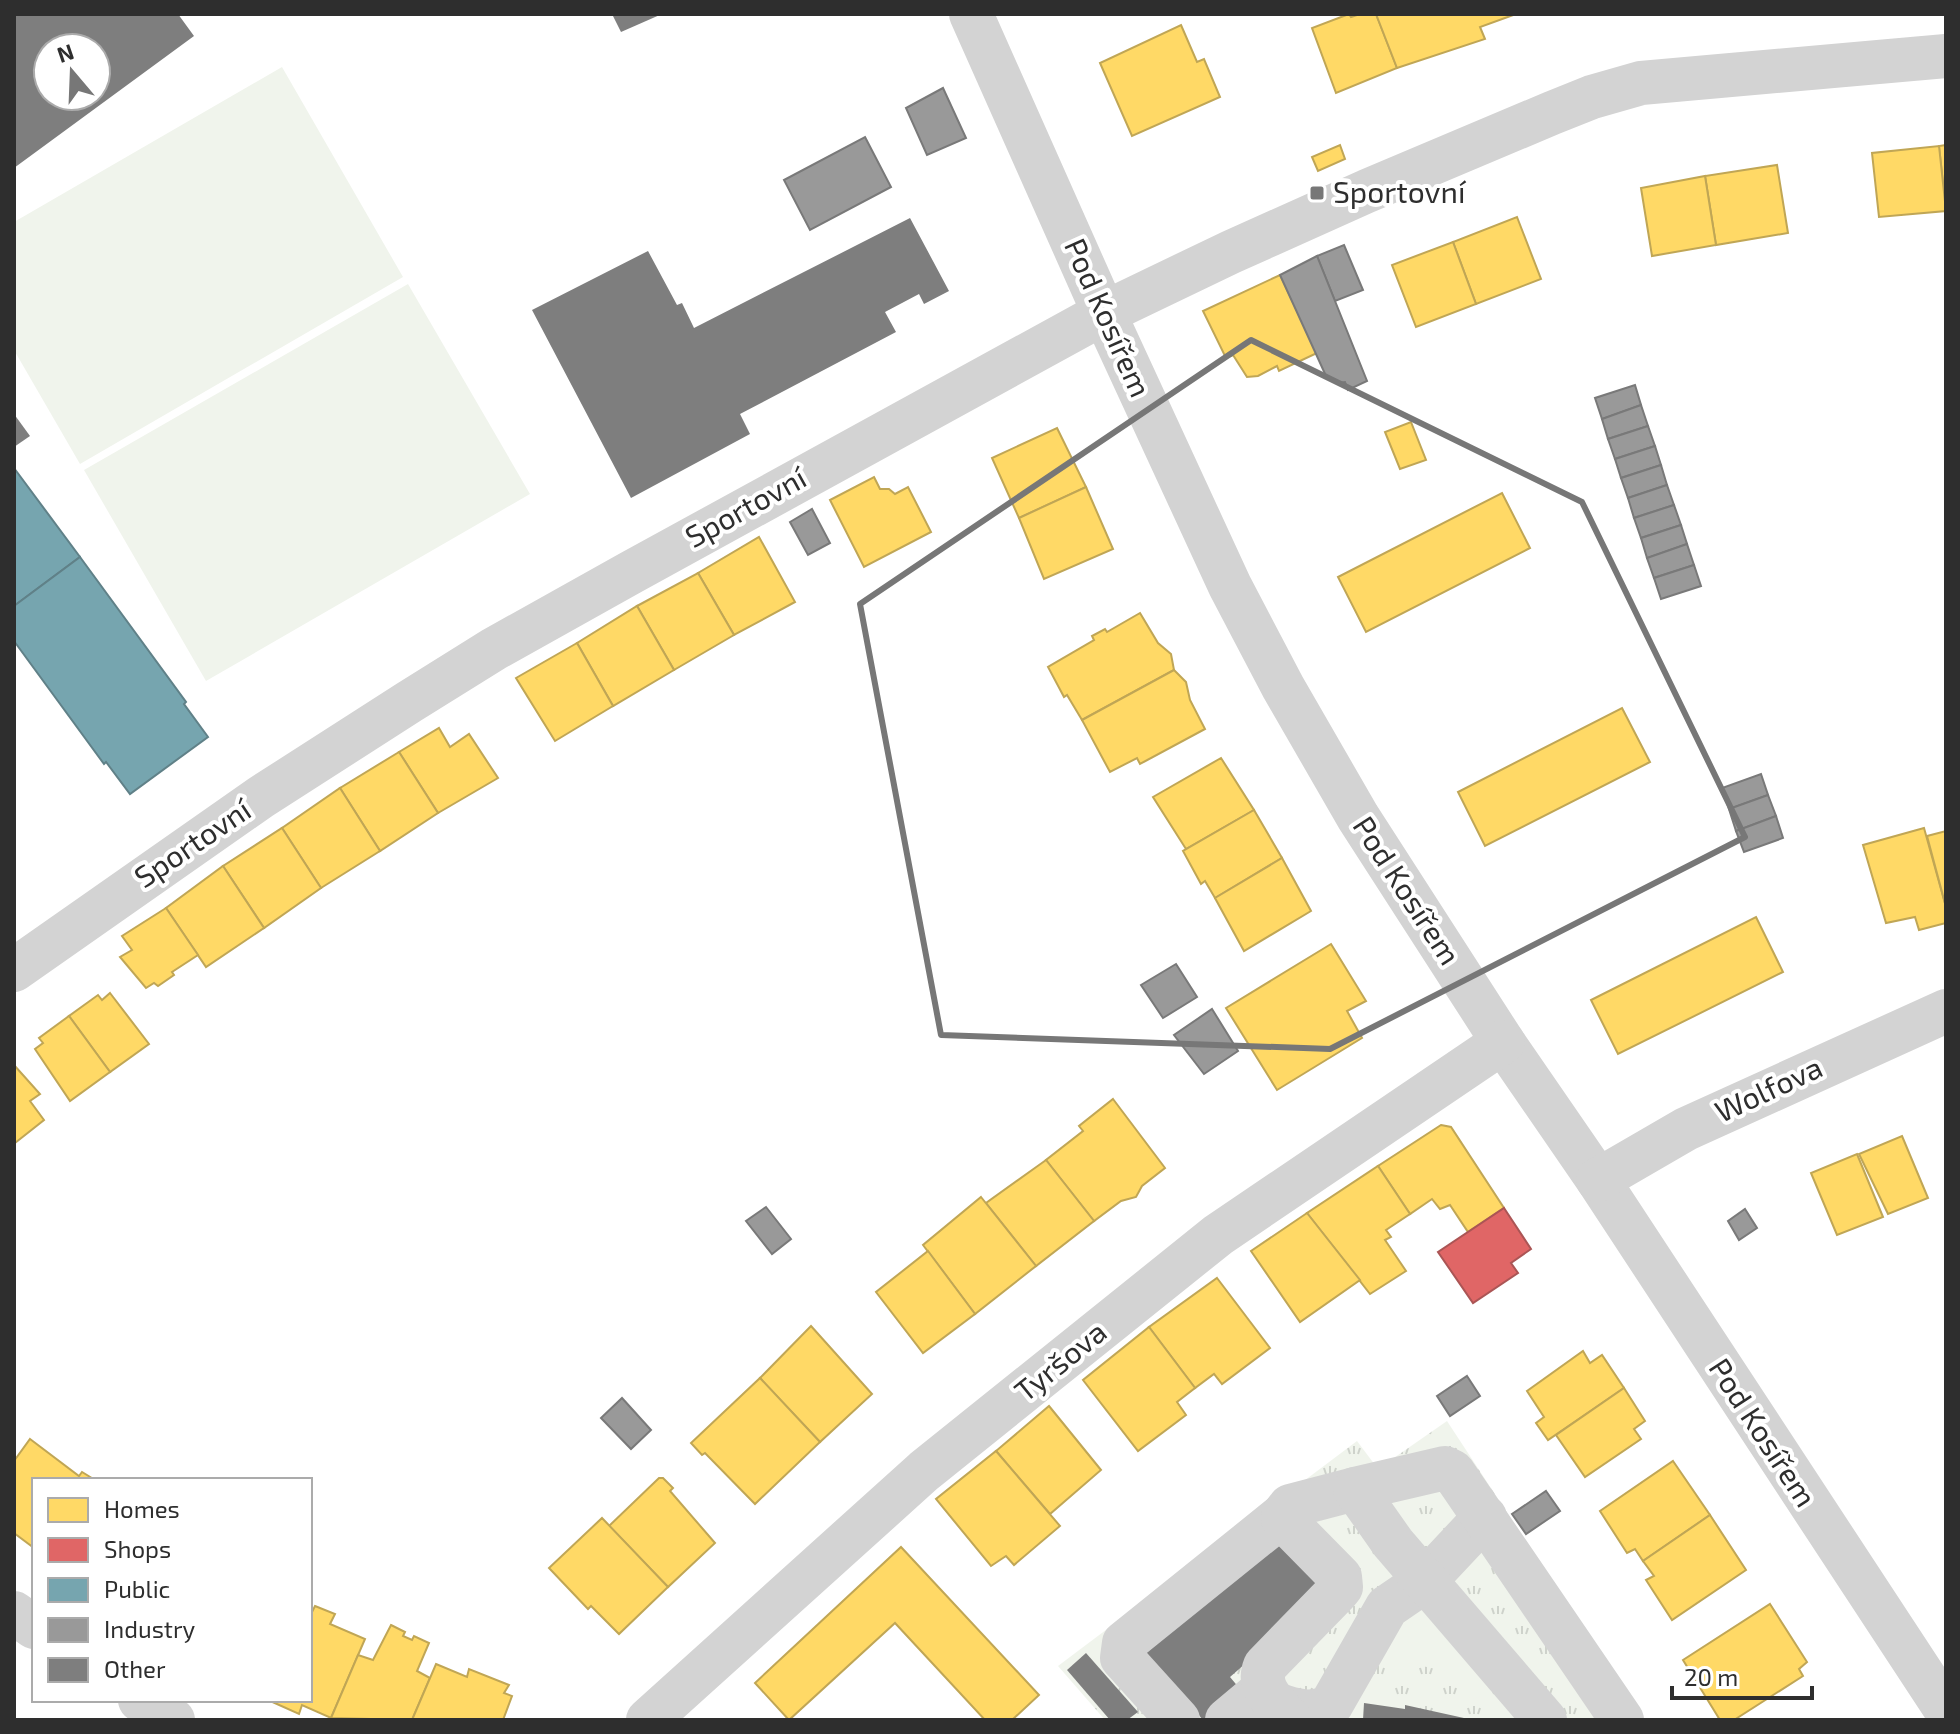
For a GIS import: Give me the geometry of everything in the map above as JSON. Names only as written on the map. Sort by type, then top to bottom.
[{"type":"street","name":"Pod Kosířem","points":[[971,14],[1230,586],[1283,687],[1358,817],[1941,1709]]},
{"type":"street","name":"Sportovní","points":[[14,970],[261,797],[494,649],[1104,313],[1231,252],[1592,97],[1641,83],[1946,56]]},
{"type":"street","name":"Wolfova","points":[[1598,1180],[1686,1129],[1946,1011]]},
{"type":"street","name":"Tyršova","points":[[648,1720],[924,1471],[1218,1235],[1503,1042]]},
{"type":"street","points":[[1178,1720],[1122,1658],[1124,1643],[1283,1515],[1290,1506],[1445,1468],[1458,1477],[1622,1720]]},
{"type":"street","points":[[1355,1489],[1393,1543],[1531,1704],[1574,1650]]},
{"type":"street","points":[[1283,1515],[1283,1519],[1340,1577],[1341,1583],[1337,1592],[1265,1666],[1261,1681],[1277,1704],[1295,1711],[1311,1712],[1327,1712],[1387,1607],[1425,1581],[1485,1517]]},
{"type":"street","points":[[14,1613],[32,1626]]},
{"type":"street","points":[[143,1702],[173,1720]]},
{"type":"street","points":[[1227,1720],[1277,1704]]},
{"type":"highlighted area","points":[[1251,340],[1582,502],[1745,837],[1330,1049],[941,1035],[860,604]]},
{"type":"green space","points":[[282,67],[403,277],[80,464],[14,350],[14,222]]},
{"type":"green space","points":[[408,284],[530,494],[206,681],[84,470]]},
{"type":"green space","points":[[1447,1421],[1643,1720],[1105,1720],[1058,1666],[1357,1441],[1378,1469]]},
{"type":"green space","points":[[1420,1610],[1485,1680],[1486,1688],[1482,1696],[1473,1699],[1457,1694],[1463,1675],[1395,1660],[1376,1664],[1392,1617]]},
{"type":"building: Homes","points":[[1349,14],[1351,17],[1376,14],[1397,68],[1336,93],[1312,28]]},
{"type":"building: Homes","points":[[1376,14],[1516,14],[1480,27],[1485,39],[1397,68]]},
{"type":"building: Homes","points":[[1181,25],[1197,62],[1204,59],[1220,97],[1132,136],[1100,63]]},
{"type":"building: Homes","points":[[1340,145],[1345,159],[1318,171],[1312,157]]},
{"type":"building: Homes","points":[[1946,145],[1946,211],[1939,146]]},
{"type":"building: Homes","points":[[1939,146],[1946,211],[1879,217],[1872,153]]},
{"type":"building: Homes","points":[[1777,165],[1788,233],[1716,245],[1705,176]]},
{"type":"building: Homes","points":[[1705,176],[1716,245],[1652,256],[1641,188]]},
{"type":"building: Homes","points":[[1517,217],[1541,279],[1476,304],[1453,242]]},
{"type":"building: Homes","points":[[1453,242],[1476,304],[1416,327],[1392,265]]},
{"type":"building: Homes","points":[[1280,275],[1317,353],[1279,371],[1277,366],[1258,376],[1247,377],[1233,355],[1226,358],[1203,311]]},
{"type":"building: Homes","points":[[1411,422],[1426,460],[1400,469],[1385,432]]},
{"type":"building: Homes","points":[[1057,428],[1086,487],[1019,518],[992,458]]},
{"type":"building: Homes","points":[[874,477],[880,489],[889,489],[895,494],[908,487],[931,532],[864,567],[830,500]]},
{"type":"building: Homes","points":[[1086,487],[1113,549],[1044,579],[1019,518]]},
{"type":"building: Homes","points":[[1502,493],[1530,548],[1366,632],[1338,577]]},
{"type":"building: Homes","points":[[759,537],[795,602],[734,635],[698,573]]},
{"type":"building: Homes","points":[[698,573],[734,635],[674,670],[637,606]]},
{"type":"building: Homes","points":[[637,606],[674,670],[613,706],[577,643]]},
{"type":"building: Homes","points":[[1140,613],[1158,643],[1171,654],[1174,670],[1082,720],[1067,695],[1064,697],[1048,667],[1094,640],[1092,636],[1105,629],[1107,632]]},
{"type":"building: Homes","points":[[577,643],[613,706],[555,741],[516,678]]},
{"type":"building: Homes","points":[[1174,670],[1186,682],[1190,700],[1205,729],[1140,764],[1137,758],[1110,772],[1082,720]]},
{"type":"building: Homes","points":[[1622,708],[1650,762],[1485,846],[1458,792]]},
{"type":"building: Homes","points":[[439,728],[450,747],[469,734],[498,778],[438,813],[399,752]]},
{"type":"building: Homes","points":[[399,752],[438,813],[380,851],[340,788]]},
{"type":"building: Homes","points":[[1221,758],[1254,810],[1186,849],[1153,797]]},
{"type":"building: Homes","points":[[340,788],[380,851],[321,888],[282,828]]},
{"type":"building: Homes","points":[[1254,810],[1282,858],[1215,898],[1205,881],[1201,884],[1183,851]]},
{"type":"building: Homes","points":[[282,828],[321,888],[264,928],[223,866]]},
{"type":"building: Homes","points":[[1924,828],[1946,907],[1946,923],[1919,930],[1915,917],[1886,923],[1863,845]]},
{"type":"building: Homes","points":[[1946,831],[1946,907],[1927,836]]},
{"type":"building: Homes","points":[[1282,858],[1311,911],[1244,951],[1215,898]]},
{"type":"building: Homes","points":[[223,866],[264,928],[206,967],[166,908]]},
{"type":"building: Homes","points":[[166,908],[198,955],[172,972],[174,975],[158,986],[154,983],[146,988],[120,957],[132,950],[122,936]]},
{"type":"building: Homes","points":[[1756,917],[1783,972],[1618,1054],[1591,1000]]},
{"type":"building: Homes","points":[[1331,944],[1366,1001],[1347,1011],[1362,1038],[1277,1090],[1226,1008]]},
{"type":"building: Homes","points":[[110,993],[149,1044],[110,1072],[69,1016],[98,995],[102,1000]]},
{"type":"building: Homes","points":[[69,1016],[110,1072],[70,1101],[35,1049],[43,1043],[39,1038]]},
{"type":"building: Homes","points":[[14,1065],[40,1094],[30,1101],[44,1120],[15,1143]]},
{"type":"building: Homes","points":[[1113,1099],[1165,1168],[1142,1186],[1136,1197],[1121,1201],[1094,1221],[1046,1160],[1083,1131],[1079,1126]]},
{"type":"building: Homes","points":[[1441,1125],[1451,1127],[1504,1208],[1468,1232],[1450,1205],[1440,1209],[1432,1199],[1410,1214],[1378,1166]]},
{"type":"building: Homes","points":[[1902,1136],[1928,1198],[1888,1214],[1859,1154]]},
{"type":"building: Homes","points":[[1857,1154],[1883,1217],[1837,1235],[1811,1173]]},
{"type":"building: Homes","points":[[1046,1160],[1094,1221],[1036,1266],[986,1203]]},
{"type":"building: Homes","points":[[1378,1166],[1410,1214],[1386,1230],[1391,1237],[1385,1240],[1406,1271],[1370,1294],[1307,1213]]},
{"type":"building: Homes","points":[[981,1197],[1036,1266],[975,1314],[923,1245]]},
{"type":"building: Homes","points":[[1307,1213],[1360,1280],[1300,1322],[1251,1251]]},
{"type":"building: Homes","points":[[928,1251],[975,1314],[923,1353],[876,1292]]},
{"type":"building: Homes","points":[[1217,1278],[1270,1348],[1222,1384],[1214,1374],[1195,1388],[1149,1327]]},
{"type":"building: Homes","points":[[811,1326],[872,1394],[820,1442],[760,1378]]},
{"type":"building: Homes","points":[[1149,1327],[1195,1388],[1177,1402],[1186,1415],[1138,1451],[1083,1380]]},
{"type":"building: Homes","points":[[1583,1351],[1590,1363],[1602,1355],[1624,1388],[1548,1440],[1536,1423],[1544,1417],[1527,1391]]},
{"type":"building: Homes","points":[[760,1378],[820,1442],[755,1504],[705,1453],[702,1455],[691,1443]]},
{"type":"building: Homes","points":[[1624,1388],[1645,1421],[1634,1429],[1641,1439],[1585,1477],[1556,1435]]},
{"type":"building: Homes","points":[[1049,1406],[1101,1470],[1050,1514],[996,1451]]},
{"type":"building: Homes","points":[[30,1439],[79,1476],[82,1472],[92,1478],[32,1478],[32,1546],[14,1533],[14,1461]]},
{"type":"building: Homes","points":[[996,1451],[1060,1526],[1014,1565],[1006,1556],[991,1566],[936,1499]]},
{"type":"building: Homes","points":[[1673,1461],[1710,1515],[1643,1561],[1635,1549],[1627,1553],[1600,1511]]},
{"type":"building: Homes","points":[[659,1478],[673,1488],[670,1491],[715,1543],[668,1587],[609,1526]]},
{"type":"building: Homes","points":[[1710,1515],[1746,1570],[1672,1620],[1646,1580],[1654,1576],[1643,1561]]},
{"type":"building: Homes","points":[[602,1518],[668,1587],[619,1634],[591,1606],[588,1609],[549,1568]]},
{"type":"building: Homes","points":[[901,1547],[1039,1695],[1012,1720],[985,1720],[895,1623],[789,1720],[755,1683]]},
{"type":"building: Homes","points":[[1770,1604],[1807,1662],[1799,1669],[1803,1676],[1734,1720],[1720,1720],[1683,1660]]},
{"type":"building: Homes","points":[[315,1606],[335,1614],[330,1624],[365,1639],[331,1718],[302,1705],[299,1714],[272,1702],[312,1702],[312,1612]]},
{"type":"building: Homes","points":[[391,1625],[405,1632],[403,1636],[412,1640],[414,1636],[429,1643],[417,1671],[430,1678],[412,1720],[331,1718],[358,1655],[373,1660]]},
{"type":"building: Homes","points":[[436,1664],[467,1677],[469,1669],[509,1685],[504,1693],[512,1696],[503,1720],[412,1720]]},
{"type":"building: Shops","points":[[1504,1208],[1531,1249],[1511,1263],[1518,1273],[1473,1303],[1438,1252]]},
{"type":"building: Public","points":[[14,468],[80,557],[14,606]]},
{"type":"building: Public","points":[[80,557],[208,737],[130,794],[106,762],[104,764],[14,641],[14,606]]},
{"type":"building: Industry","points":[[943,88],[966,138],[927,155],[906,108]]},
{"type":"building: Industry","points":[[865,137],[891,187],[810,230],[784,180]]},
{"type":"building: Industry","points":[[1344,245],[1363,290],[1335,301],[1317,256]]},
{"type":"building: Industry","points":[[1317,256],[1367,381],[1348,390],[1345,382],[1337,383],[1326,376],[1280,275]]},
{"type":"building: Industry","points":[[1635,385],[1641,405],[1602,419],[1595,398]]},
{"type":"building: Industry","points":[[1641,405],[1648,426],[1608,439],[1602,419]]},
{"type":"building: Industry","points":[[1648,426],[1655,446],[1615,459],[1608,439]]},
{"type":"building: Industry","points":[[1655,446],[1661,465],[1621,478],[1615,459]]},
{"type":"building: Industry","points":[[1661,465],[1667,485],[1628,498],[1621,478]]},
{"type":"building: Industry","points":[[1667,485],[1674,505],[1634,518],[1628,498]]},
{"type":"building: Industry","points":[[1674,505],[1681,525],[1641,538],[1634,518]]},
{"type":"building: Industry","points":[[812,509],[830,543],[808,555],[790,522]]},
{"type":"building: Industry","points":[[1681,525],[1687,544],[1647,558],[1641,538]]},
{"type":"building: Industry","points":[[1687,544],[1694,565],[1654,578],[1647,558]]},
{"type":"building: Industry","points":[[1694,565],[1701,586],[1661,599],[1654,578]]},
{"type":"building: Industry","points":[[1761,774],[1768,795],[1729,809],[1722,788]]},
{"type":"building: Industry","points":[[1768,795],[1776,816],[1736,831],[1729,809]]},
{"type":"building: Industry","points":[[1776,816],[1783,838],[1744,852],[1736,831]]},
{"type":"building: Industry","points":[[1176,964],[1197,997],[1163,1018],[1141,985]]},
{"type":"building: Industry","points":[[1212,1009],[1238,1051],[1204,1074],[1174,1035]]},
{"type":"building: Industry","points":[[766,1207],[791,1239],[772,1254],[746,1221]]},
{"type":"building: Industry","points":[[1745,1209],[1757,1228],[1739,1240],[1728,1221]]},
{"type":"building: Industry","points":[[1467,1376],[1480,1396],[1450,1416],[1437,1396]]},
{"type":"building: Industry","points":[[622,1398],[651,1430],[631,1449],[601,1418]]},
{"type":"building: Industry","points":[[1546,1491],[1560,1511],[1526,1534],[1512,1514]]},
{"type":"building: Other","points":[[14,14],[178,14],[194,36],[112,96],[112,32],[32,32],[32,112],[90,112],[14,168]]},
{"type":"building: Other","points":[[612,14],[662,14],[621,32]]},
{"type":"building: Other","points":[[910,218],[949,291],[924,304],[919,294],[885,312],[896,332],[740,414],[750,434],[631,498],[532,310],[648,251],[677,305],[682,303],[694,328]]},
{"type":"building: Other","points":[[14,414],[30,436],[14,447]]},
{"type":"building: Other","points":[[1279,1540],[1326,1593],[1230,1677],[1250,1701],[1227,1720],[1203,1720],[1146,1653]]},
{"type":"building: Other","points":[[1086,1653],[1138,1712],[1127,1720],[1110,1720],[1067,1670]]},
{"type":"building: Other","points":[[1364,1703],[1405,1709],[1405,1705],[1473,1720],[1363,1720]]},
{"type":"place","name":"Sportovní","points":[[1317,193]]}]
